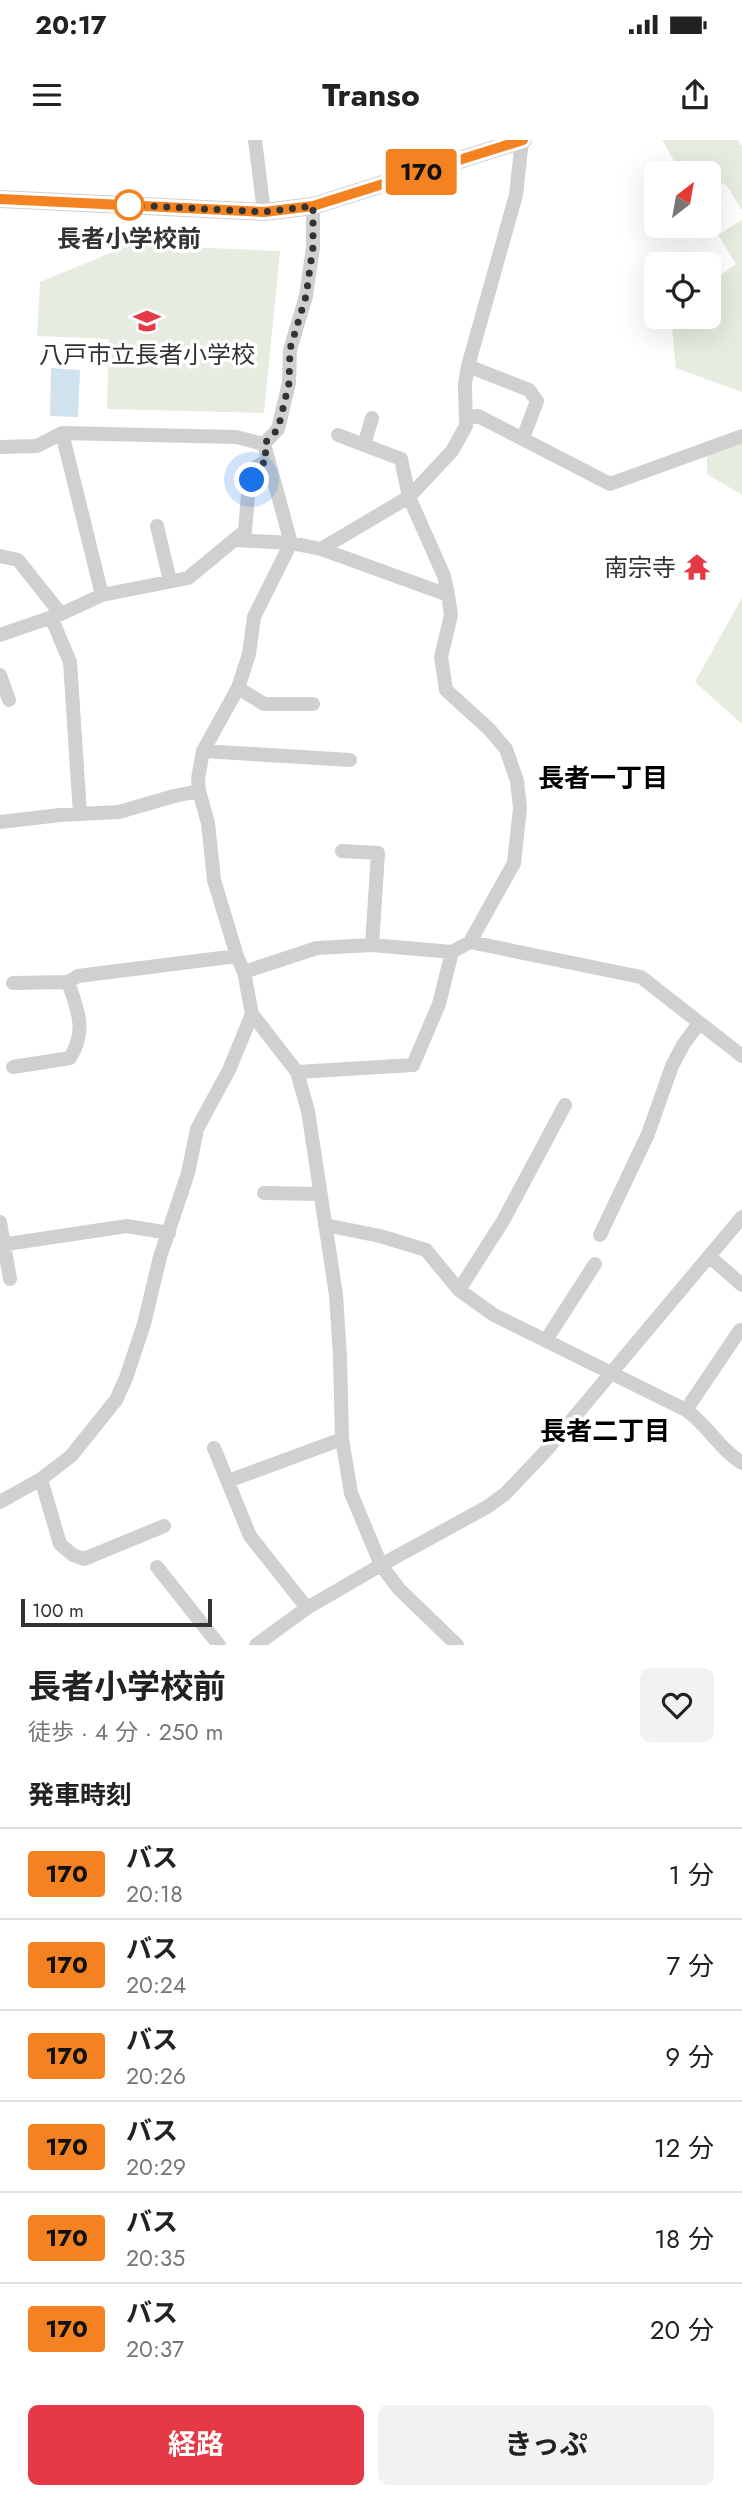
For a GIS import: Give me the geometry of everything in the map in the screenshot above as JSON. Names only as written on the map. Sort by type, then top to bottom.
[{"type":"street","points":[[255,140],[264,212]]},
{"type":"street","points":[[0,199],[264,212],[313,206],[523,140],[516,195],[468,366],[465,384],[466,426],[452,451],[409,497],[321,549]]},
{"type":"street","points":[[264,444],[278,429],[289,383],[290,349],[306,296],[313,247],[313,206]]},
{"type":"street","points":[[468,366],[529,390],[537,401],[523,438]]},
{"type":"street","points":[[467,418],[478,416],[610,484],[742,436]]},
{"type":"street","points":[[364,445],[372,418]]},
{"type":"street","points":[[0,447],[37,446],[62,433],[236,437],[264,444]]},
{"type":"street","points":[[62,433],[102,595]]},
{"type":"street","points":[[244,972],[317,948],[372,945],[452,952],[470,942],[514,863],[520,808],[517,781],[506,750],[489,729],[446,691],[441,657],[451,615],[448,595],[444,576],[409,497],[401,459],[338,435]]},
{"type":"street","points":[[264,444],[291,543],[254,617],[250,653],[238,688],[203,751],[198,779],[199,791],[208,822],[214,880],[244,972],[252,1014],[297,1072],[308,1111],[337,1308],[342,1439],[351,1493],[381,1564],[399,1589],[457,1645]]},
{"type":"street","points":[[0,635],[56,616],[102,595],[188,578],[245,531],[248,494],[256,467],[267,461]]},
{"type":"street","points":[[157,526],[170,581]]},
{"type":"street","points":[[234,540],[291,543],[321,549],[448,595]]},
{"type":"street","points":[[0,556],[19,560],[56,616],[70,662],[80,814]]},
{"type":"street","points":[[0,675],[9,700]]},
{"type":"street","points":[[238,688],[264,704],[313,704]]},
{"type":"street","points":[[203,751],[350,760]]},
{"type":"street","points":[[0,822],[119,813],[199,791]]},
{"type":"street","points":[[342,850],[378,853],[372,945]]},
{"type":"street","points":[[470,942],[641,977],[742,1056]]},
{"type":"street","points":[[297,1072],[413,1065],[439,1004],[452,952]]},
{"type":"street","points":[[13,983],[68,982],[78,976],[237,956]]},
{"type":"street","points":[[13,1067],[70,1058],[79,1044],[80,1017],[68,982]]},
{"type":"street","points":[[0,1503],[41,1479],[71,1456],[116,1400],[141,1335],[160,1257],[188,1173],[197,1129],[229,1070],[252,1014]]},
{"type":"street","points":[[600,1234],[648,1134],[672,1066],[699,1023]]},
{"type":"street","points":[[459,1290],[503,1221],[565,1105]]},
{"type":"street","points":[[264,1193],[320,1194]]},
{"type":"street","points":[[256,1645],[307,1608],[381,1564],[487,1507],[505,1494],[613,1373],[742,1217]]},
{"type":"street","points":[[0,1222],[10,1279]]},
{"type":"street","points":[[325,1225],[380,1236],[426,1250],[459,1290],[494,1315],[686,1409],[728,1455],[742,1463]]},
{"type":"street","points":[[2,1244],[127,1226],[169,1233]]},
{"type":"street","points":[[709,1256],[742,1285]]},
{"type":"street","points":[[546,1340],[595,1264]]},
{"type":"street","points":[[686,1409],[740,1330]]},
{"type":"street","points":[[229,1481],[342,1439]]},
{"type":"street","points":[[215,1448],[250,1536],[307,1608]]},
{"type":"street","points":[[41,1479],[60,1544],[73,1555],[84,1559],[164,1525]]},
{"type":"street","points":[[157,1567],[219,1645]]},
{"type":"shaded area","points":[[662,140],[738,140],[742,146],[742,210],[725,183],[721,185],[721,161],[674,161]]},
{"type":"shaded area","points":[[742,220],[742,392],[676,368],[672,329],[721,329],[721,275],[736,264],[720,238],[721,233]]},
{"type":"shaded area","points":[[115,244],[280,251],[264,413],[107,409],[109,339],[37,336],[40,282],[113,252]]},
{"type":"shaded area","points":[[742,436],[742,495],[707,474],[707,447]]},
{"type":"shaded area","points":[[742,598],[742,724],[695,682]]},
{"type":"water","points":[[51,368],[80,370],[78,417],[50,416]]},
{"type":"bus line","name":"170","points":[[0,199],[264,212],[313,206],[523,140]]},
{"type":"place","name":"長者小学校前","points":[[129,205]]},
{"type":"place","name":"八戸市立長者小学校","points":[[147,321]]},
{"type":"place","name":"南宗寺","points":[[697,567]]},
{"type":"district","name":"長者一丁目","points":[[603,778]]},
{"type":"district","name":"長者二丁目","points":[[605,1431]]},
{"type":"route","points":[[129,205],[264,212],[313,206],[313,247],[306,296],[290,349],[289,383],[278,429],[264,444],[267,461],[256,467],[252,480]]}]
